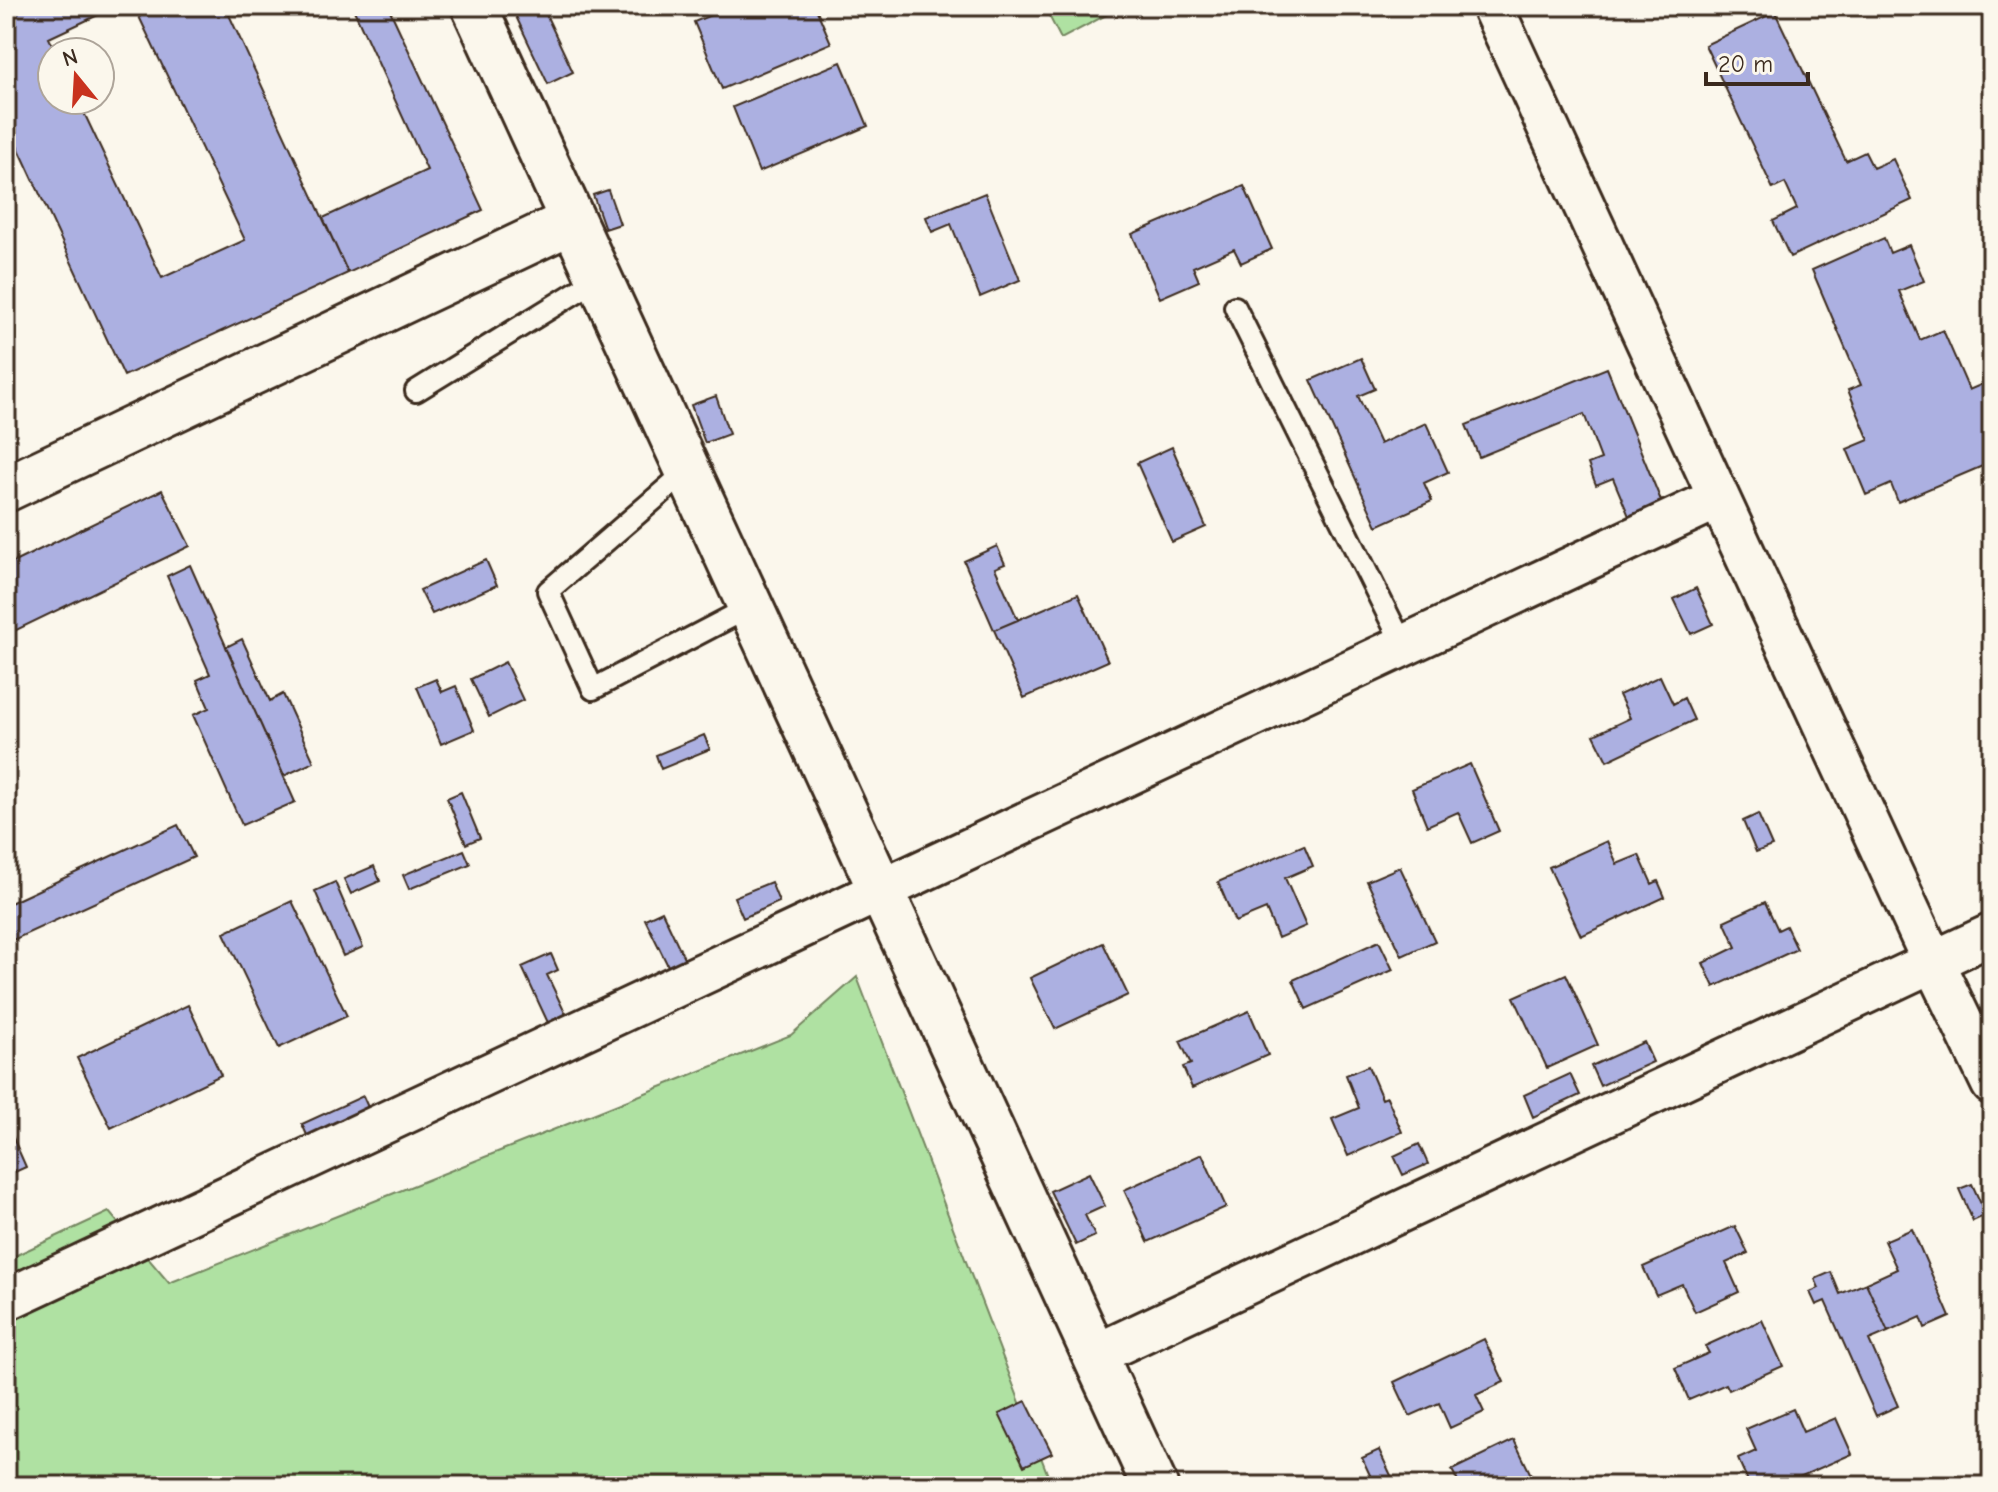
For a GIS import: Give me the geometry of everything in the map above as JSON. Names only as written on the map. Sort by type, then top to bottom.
[{"type":"main road","points":[[474,6],[1155,1486]]},
{"type":"main road","points":[[6,489],[572,221]]},
{"type":"street","points":[[1492,6],[1992,1084]]},
{"type":"street","points":[[6,1300],[1719,498]]},
{"type":"street","points":[[1095,1355],[1992,934]]},
{"type":"lane","points":[[416,391],[599,278]]},
{"type":"lane","points":[[1235,307],[1403,645]]},
{"type":"lane","points":[[687,471],[548,591],[593,689],[750,607]]},
{"type":"green space","points":[[1044,6],[1123,6],[1061,39]]},
{"type":"green space","points":[[857,977],[1052,1486],[6,1486],[6,1260],[109,1212],[169,1283],[791,1035]]},
{"type":"building","points":[[6,6],[117,6],[53,36],[36,36],[36,116],[86,116],[162,278],[245,240],[134,6],[225,6],[348,273],[124,376],[6,121]]},
{"type":"building","points":[[352,6],[388,6],[483,210],[348,273],[323,218],[427,170]]},
{"type":"building","points":[[511,6],[542,6],[573,72],[548,84]]},
{"type":"building","points":[[732,6],[815,6],[831,43],[722,89],[694,22]]},
{"type":"building","points":[[1775,12],[1846,161],[1865,152],[1873,168],[1893,159],[1912,200],[1790,257],[1773,221],[1797,209],[1785,183],[1773,189],[1705,45]]},
{"type":"building","points":[[841,62],[868,126],[759,172],[733,107]]},
{"type":"building","points":[[1244,186],[1272,249],[1241,263],[1234,249],[1193,267],[1199,281],[1160,298],[1132,234]]},
{"type":"building","points":[[608,190],[620,224],[605,229],[593,195]]},
{"type":"building","points":[[985,193],[1020,280],[980,297],[951,224],[932,232],[926,217]]},
{"type":"building","points":[[1884,238],[1890,253],[1909,245],[1924,281],[1899,291],[1920,340],[1943,330],[1969,390],[1992,380],[1992,462],[1898,502],[1891,484],[1866,495],[1847,449],[1869,440],[1848,390],[1861,385],[1812,270]]},
{"type":"building","points":[[1361,358],[1375,389],[1358,396],[1380,444],[1426,423],[1448,472],[1424,483],[1432,501],[1377,526],[1311,380]]},
{"type":"building","points":[[1607,368],[1664,508],[1631,521],[1613,478],[1596,485],[1588,464],[1601,459],[1584,414],[1479,457],[1466,425]]},
{"type":"building","points":[[716,396],[729,434],[705,443],[691,405]]},
{"type":"building","points":[[1172,447],[1206,527],[1172,542],[1137,463]]},
{"type":"building","points":[[162,490],[190,546],[6,635],[6,566]]},
{"type":"building","points":[[997,546],[1005,564],[995,568],[1018,620],[994,630],[964,561]]},
{"type":"building","points":[[486,560],[497,585],[432,614],[420,590]]},
{"type":"building","points":[[190,565],[295,802],[242,825],[193,715],[209,708],[197,680],[210,674],[167,576]]},
{"type":"building","points":[[1696,588],[1713,624],[1691,634],[1674,599]]},
{"type":"building","points":[[1078,594],[1108,661],[1024,698],[994,630]]},
{"type":"building","points":[[242,639],[270,701],[283,694],[314,762],[284,776],[226,647]]},
{"type":"building","points":[[505,662],[523,700],[489,717],[471,679]]},
{"type":"building","points":[[1660,676],[1673,704],[1684,698],[1694,720],[1607,761],[1594,735],[1630,718],[1619,695]]},
{"type":"building","points":[[436,679],[442,692],[456,686],[474,730],[441,744],[417,687]]},
{"type":"building","points":[[704,735],[710,749],[661,769],[656,755]]},
{"type":"building","points":[[1470,764],[1499,831],[1472,843],[1458,812],[1427,826],[1412,789]]},
{"type":"building","points":[[461,792],[480,838],[466,844],[447,798]]},
{"type":"building","points":[[1758,814],[1772,846],[1756,852],[1743,821]]},
{"type":"building","points":[[178,825],[194,857],[13,940],[6,925],[6,905]]},
{"type":"building","points":[[1607,841],[1617,864],[1639,855],[1652,884],[1658,881],[1665,897],[1581,936],[1549,867]]},
{"type":"building","points":[[1304,845],[1313,866],[1285,878],[1306,926],[1278,938],[1266,909],[1235,922],[1218,882]]},
{"type":"building","points":[[464,850],[470,864],[409,889],[403,875]]},
{"type":"building","points":[[374,866],[380,881],[351,894],[344,879]]},
{"type":"building","points":[[1400,867],[1435,941],[1402,956],[1367,881]]},
{"type":"building","points":[[335,882],[363,947],[343,956],[315,891]]},
{"type":"building","points":[[771,882],[779,902],[743,918],[734,897]]},
{"type":"building","points":[[292,901],[347,1016],[279,1048],[224,933]]},
{"type":"building","points":[[1765,902],[1778,930],[1786,926],[1797,949],[1714,987],[1703,963],[1736,947],[1724,921]]},
{"type":"building","points":[[662,911],[686,962],[670,970],[645,919]]},
{"type":"building","points":[[1379,941],[1393,970],[1306,1009],[1293,980]]},
{"type":"building","points":[[1103,943],[1128,995],[1055,1029],[1030,978]]},
{"type":"building","points":[[551,954],[558,970],[547,975],[568,1019],[550,1027],[522,967]]},
{"type":"building","points":[[1566,974],[1598,1045],[1547,1068],[1514,997]]},
{"type":"building","points":[[188,1005],[221,1075],[111,1128],[77,1058]]},
{"type":"building","points":[[1249,1011],[1268,1055],[1192,1088],[1183,1067],[1191,1064],[1180,1041]]},
{"type":"building","points":[[1644,1042],[1653,1062],[1600,1086],[1591,1066]]},
{"type":"building","points":[[1368,1066],[1382,1099],[1387,1097],[1402,1132],[1348,1156],[1332,1119],[1359,1108],[1346,1075]]},
{"type":"building","points":[[1570,1074],[1580,1095],[1533,1117],[1524,1095]]},
{"type":"building","points":[[363,1096],[371,1114],[310,1142],[302,1124]]},
{"type":"building","points":[[6,1122],[26,1167],[6,1176]]},
{"type":"building","points":[[1419,1144],[1428,1164],[1403,1175],[1394,1156]]},
{"type":"building","points":[[1202,1154],[1226,1207],[1148,1242],[1124,1190]]},
{"type":"building","points":[[1089,1173],[1105,1206],[1085,1215],[1095,1236],[1076,1245],[1050,1191]]},
{"type":"building","points":[[1972,1184],[1986,1215],[1973,1221],[1959,1189]]},
{"type":"building","points":[[1735,1226],[1748,1253],[1726,1263],[1739,1292],[1695,1312],[1682,1284],[1656,1295],[1643,1267]]},
{"type":"building","points":[[1912,1229],[1950,1317],[1925,1328],[1921,1317],[1888,1332],[1866,1283],[1897,1269],[1884,1241]]},
{"type":"building","points":[[1831,1272],[1840,1294],[1866,1283],[1888,1332],[1869,1340],[1898,1406],[1876,1416],[1825,1301],[1816,1305],[1810,1292],[1819,1288],[1815,1279]]},
{"type":"building","points":[[1762,1320],[1783,1366],[1729,1390],[1726,1384],[1689,1400],[1675,1368],[1709,1353],[1705,1346]]},
{"type":"building","points":[[1484,1339],[1504,1382],[1476,1395],[1484,1412],[1450,1428],[1439,1403],[1410,1416],[1394,1382]]},
{"type":"building","points":[[1026,1401],[1052,1453],[1024,1466],[999,1414]]},
{"type":"building","points":[[1793,1409],[1803,1432],[1836,1418],[1852,1454],[1779,1486],[1750,1486],[1738,1459],[1756,1451],[1746,1429]]},
{"type":"building","points":[[1514,1440],[1534,1481],[1523,1486],[1460,1486],[1452,1470]]},
{"type":"building","points":[[1379,1450],[1396,1486],[1375,1486],[1362,1458]]}]
